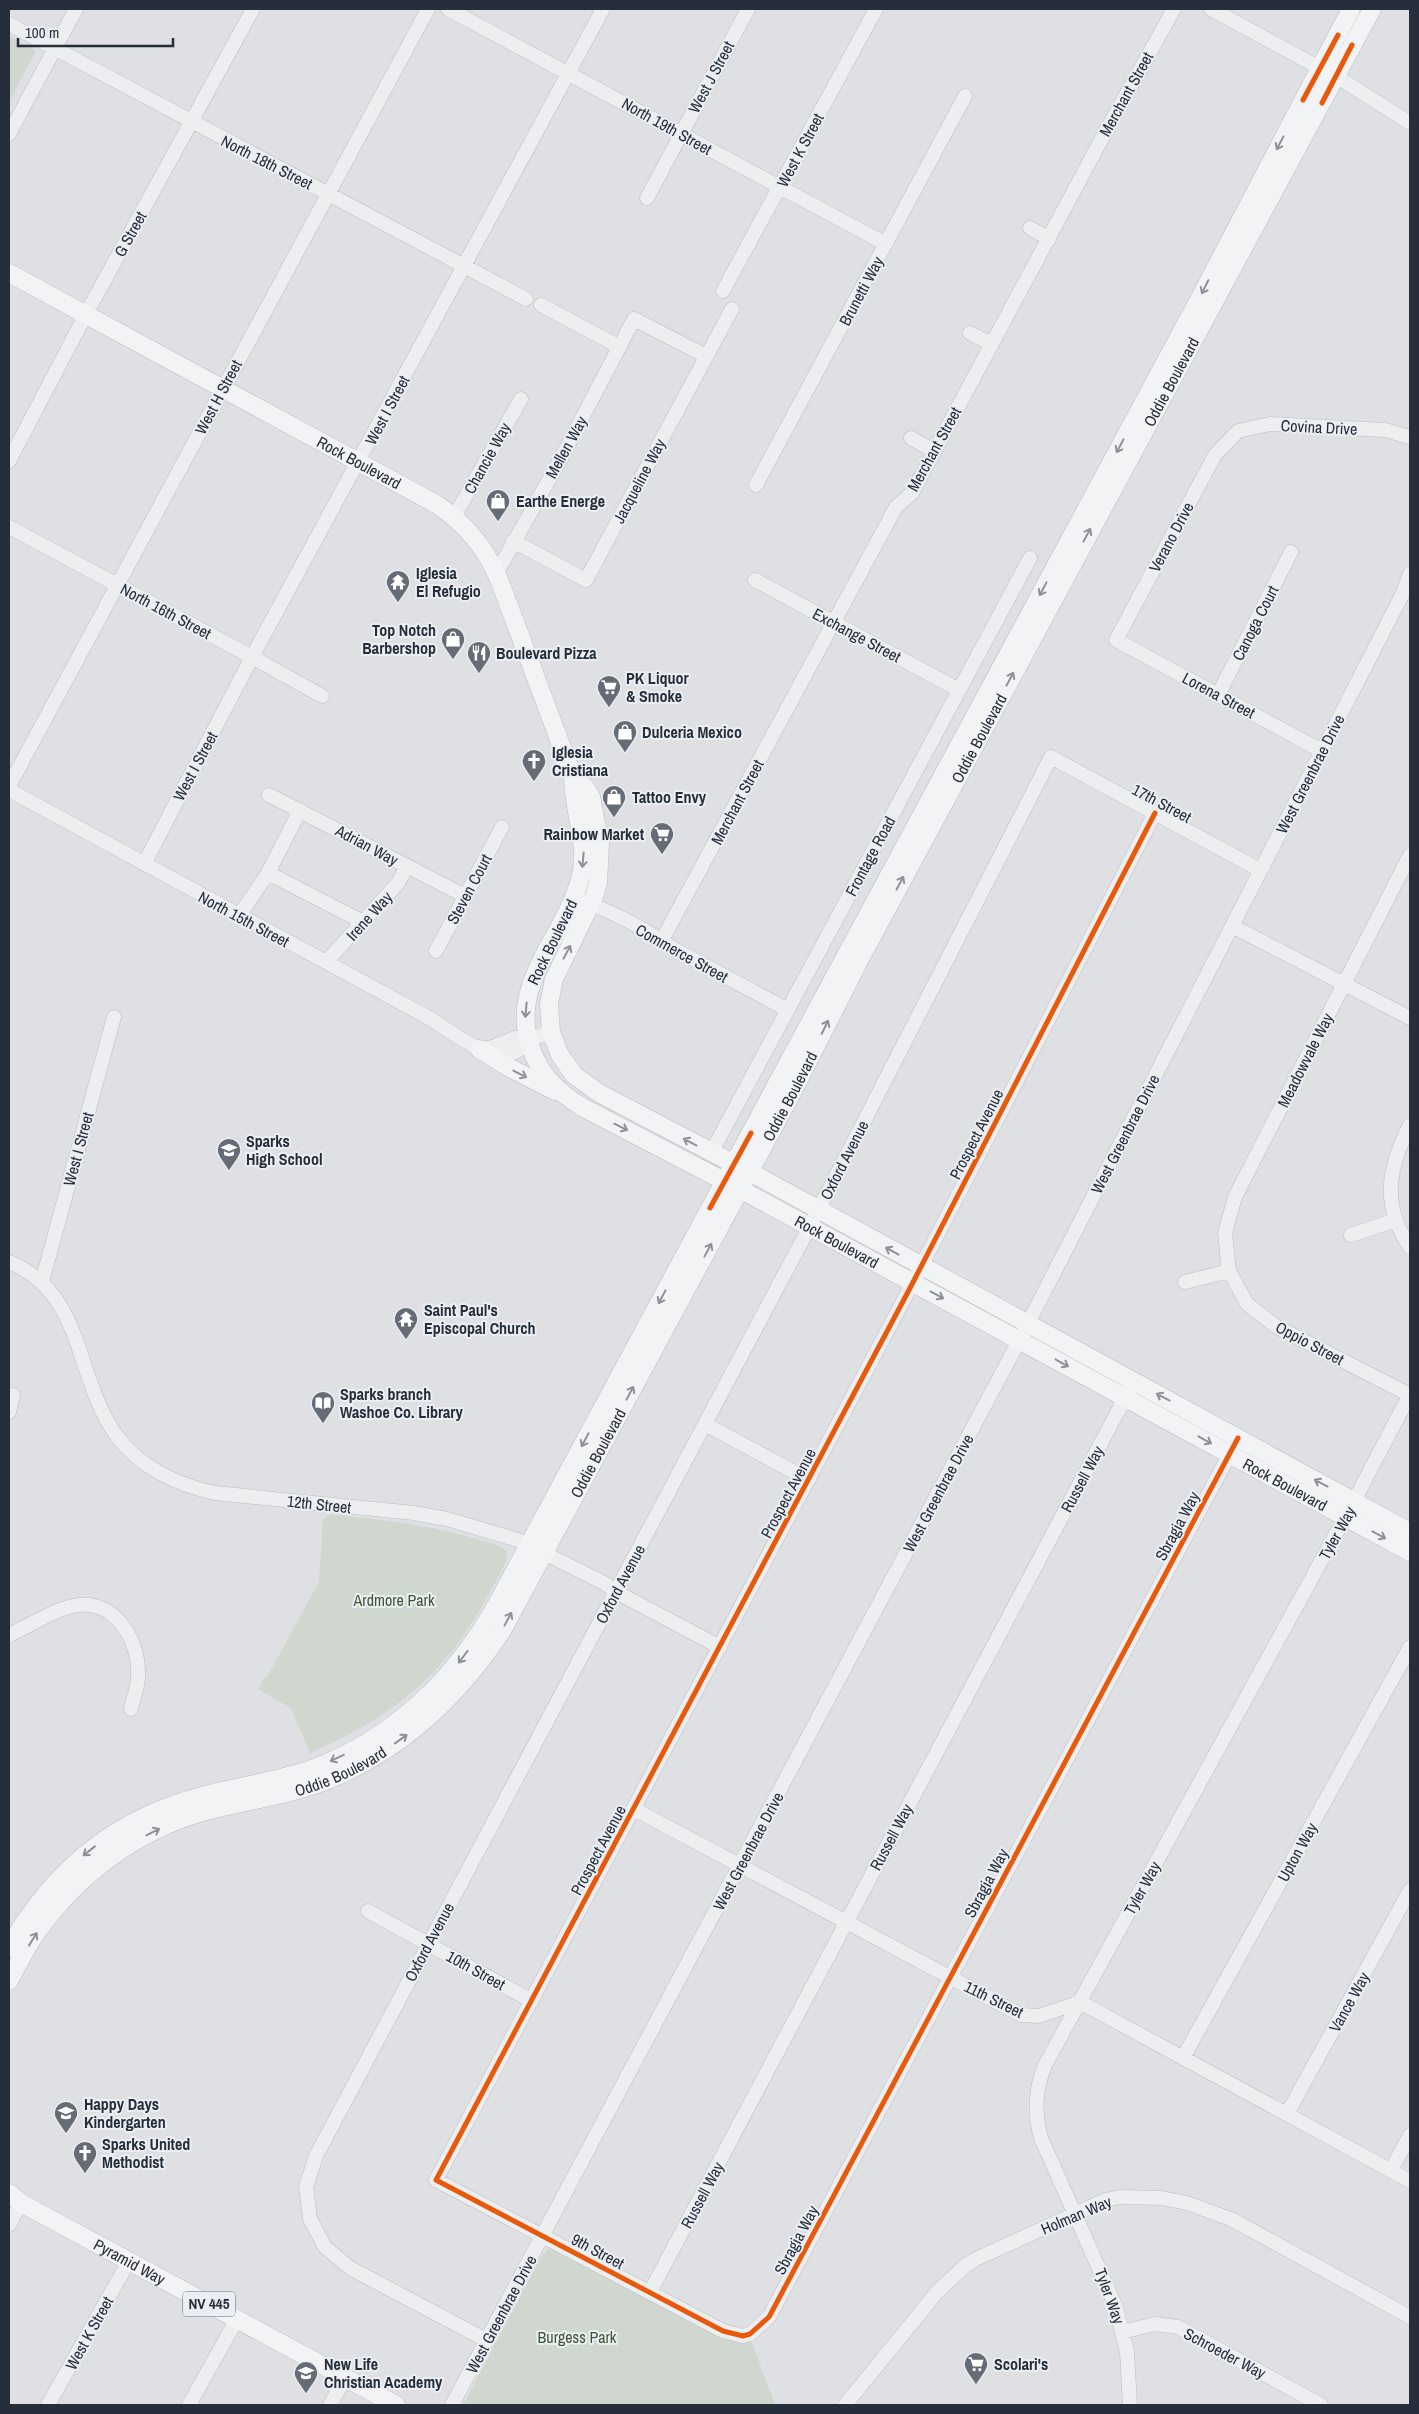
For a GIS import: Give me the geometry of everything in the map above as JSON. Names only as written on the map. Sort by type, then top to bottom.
[{"type":"main road","name":"Oddie Boulevard","points":[[9,1981],[31,1941],[60,1902],[87,1875],[119,1851],[178,1820],[213,1809],[284,1794],[335,1777],[389,1748],[409,1734],[452,1696],[486,1654],[503,1629],[740,1189],[742,1168],[1352,9]]},
{"type":"main road","name":"Oddie Boulevard","points":[[9,1948],[32,1909],[59,1877],[87,1852],[125,1827],[148,1815],[186,1800],[277,1780],[313,1768],[360,1747],[400,1720],[440,1684],[474,1643],[529,1545],[724,1180],[742,1168],[804,1070],[865,948],[1372,9]]},
{"type":"main road","name":"Rock Boulevard","points":[[9,272],[436,504],[454,517],[476,541],[496,574],[573,777],[573,800],[583,843],[581,873],[574,899],[531,983],[525,1010],[528,1040],[539,1068],[548,1080],[568,1098],[810,1227],[917,1274]]},
{"type":"main road","name":"Rock Boulevard","points":[[573,777],[588,792],[598,825],[600,863],[598,882],[591,904],[554,979],[549,1004],[551,1032],[566,1065],[585,1084],[818,1211],[917,1274],[1024,1332],[1125,1397],[1410,1552]]},
{"type":"main road","points":[[479,1049],[510,1068],[568,1098]]},
{"type":"main road","name":"Rock Boulevard","points":[[1024,1332],[1134,1381],[1410,1532]]},
{"type":"main road","name":"Pyramid Way","points":[[13,2198],[396,2405]]},
{"type":"street","points":[[9,134],[76,9]]},
{"type":"street","name":"G Street","points":[[9,461],[86,314],[253,9]]},
{"type":"street","name":"West H Street","points":[[9,786],[428,9]]},
{"type":"street","name":"North 19th Street","points":[[448,9],[569,72],[886,244]]},
{"type":"street","name":"West I Street","points":[[144,864],[252,656],[465,267],[603,9]]},
{"type":"street","name":"West J Street","points":[[647,198],[748,9]]},
{"type":"street","name":"West K Street","points":[[723,291],[876,9]]},
{"type":"street","name":"Merchant Street","points":[[662,940],[896,507],[912,493],[1107,129],[1174,9]]},
{"type":"street","points":[[1211,9],[1336,77],[1410,123]]},
{"type":"street","name":"North 18th Street","points":[[9,24],[526,299]]},
{"type":"street","name":"Brunetti Way","points":[[756,485],[965,96]]},
{"type":"street","points":[[1030,228],[1049,239]]},
{"type":"street","points":[[541,305],[620,346]]},
{"type":"street","name":"Jacqueline Way","points":[[512,541],[586,580],[732,310]]},
{"type":"street","name":"Mellen Way","points":[[496,574],[512,541],[560,460],[634,319],[706,356]]},
{"type":"street","points":[[970,333],[991,344]]},
{"type":"street","name":"Chancie Way","points":[[454,517],[521,399]]},
{"type":"street","name":"Covina Drive","points":[[1231,439],[1238,431],[1270,424],[1385,430],[1410,437]]},
{"type":"street","points":[[911,438],[934,451]]},
{"type":"street","name":"Verano Drive","points":[[1116,640],[1215,455],[1231,439]]},
{"type":"street","name":"North 16th Street","points":[[9,527],[252,656],[322,696]]},
{"type":"street","name":"Canoga Court","points":[[1218,695],[1291,552]]},
{"type":"street","name":"Frontage Road","points":[[711,1153],[1030,558]]},
{"type":"street","name":"West Greenbrae Drive","points":[[452,2405],[488,2341],[1024,1332],[1322,751],[1410,574]]},
{"type":"street","name":"Exchange Street","points":[[755,580],[959,690]]},
{"type":"street","name":"Lorena Street","points":[[1116,640],[1322,751]]},
{"type":"street","name":"17th Street","points":[[1051,757],[1260,870]]},
{"type":"street","name":"Oxford Avenue","points":[[488,2341],[350,2268],[325,2247],[310,2219],[306,2187],[316,2156],[810,1227],[1051,757]]},
{"type":"street","name":"North 15th Street","points":[[9,790],[431,1019],[479,1049]]},
{"type":"street","name":"Adrian Way","points":[[269,795],[465,896]]},
{"type":"street","points":[[239,916],[268,873],[300,810]]},
{"type":"street","name":"Prospect Avenue","points":[[436,2180],[809,1480],[1155,813]]},
{"type":"street","name":"Steven Court","points":[[436,952],[502,827]]},
{"type":"street","name":"Meadowvale Way","points":[[1229,1270],[1224,1233],[1235,1197],[1410,855]]},
{"type":"street","name":"Irene Way","points":[[326,962],[398,883],[407,866]]},
{"type":"street","points":[[268,873],[363,922]]},
{"type":"street","name":"Commerce Street","points":[[574,899],[591,904],[662,940],[676,950],[788,1010]]},
{"type":"street","points":[[1232,926],[1410,1018]]},
{"type":"street","name":"West I Street","points":[[42,1282],[114,1017]]},
{"type":"street","points":[[479,1049],[487,1049],[515,1038],[528,1040],[551,1032]]},
{"type":"street","points":[[1410,1125],[1399,1148],[1391,1180],[1391,1198],[1396,1220],[1410,1248]]},
{"type":"street","points":[[1351,1235],[1396,1220]]},
{"type":"street","name":"12th Street","points":[[9,1262],[42,1282],[62,1308],[96,1399],[111,1427],[131,1452],[168,1477],[188,1486],[225,1494],[436,1517],[518,1540],[604,1582],[616,1592],[720,1647]]},
{"type":"street","points":[[1185,1282],[1229,1270]]},
{"type":"street","name":"Oppio Street","points":[[1229,1270],[1247,1304],[1276,1327],[1410,1395]]},
{"type":"street","name":"Russell Way","points":[[650,2292],[1134,1381]]},
{"type":"street","points":[[9,1412],[13,1395]]},
{"type":"street","name":"Tyler Way","points":[[1130,2405],[1130,2378],[1122,2332],[1106,2282],[1041,2138],[1031,2124],[1039,2080],[1045,2065],[1346,1517],[1410,1395]]},
{"type":"street","points":[[705,1424],[809,1480]]},
{"type":"street","name":"Sbragia Way","points":[[750,2334],[770,2317],[1238,1438]]},
{"type":"street","points":[[9,1635],[66,1608],[80,1604],[106,1611],[118,1618],[126,1630],[136,1653],[138,1676],[131,1709]]},
{"type":"street","name":"Upton Way","points":[[1183,2058],[1410,1647]]},
{"type":"street","name":"11th Street","points":[[634,1810],[1021,2015],[1039,2016],[1080,2002]]},
{"type":"street","name":"Vance Way","points":[[1287,2114],[1410,1890]]},
{"type":"street","name":"10th Street","points":[[368,1911],[532,2001]]},
{"type":"street","points":[[1080,2002],[1410,2181]]},
{"type":"street","points":[[1391,2170],[1410,2135]]},
{"type":"street","name":"9th Street","points":[[436,2180],[650,2292],[722,2332],[736,2336],[750,2334]]},
{"type":"street","name":"Holman Way","points":[[844,2405],[926,2304],[965,2266],[1105,2200],[1120,2196],[1152,2197],[1187,2203],[1232,2220],[1410,2317]]},
{"type":"street","points":[[9,2225],[13,2198]]},
{"type":"street","name":"West K Street","points":[[48,2405],[129,2261]]},
{"type":"street","points":[[189,2405],[237,2319]]},
{"type":"street","name":"Schroeder Way","points":[[1122,2332],[1155,2324],[1178,2327],[1321,2405]]},
{"type":"street","points":[[330,2405],[345,2378]]},
{"type":"green space","points":[[9,36],[36,51],[9,102]]},
{"type":"green space","name":"Ardmore Park","points":[[330,1514],[396,1522],[459,1534],[502,1547],[506,1551],[507,1559],[470,1626],[429,1677],[377,1718],[346,1736],[310,1753],[291,1708],[258,1689],[264,1678],[267,1677],[319,1582],[323,1520]]},
{"type":"green space","name":"Burgess Park","points":[[552,2248],[719,2336],[736,2341],[751,2340],[775,2405],[463,2405],[541,2257],[548,2249]]},
{"type":"cycle path","points":[[1303,100],[1338,35]]},
{"type":"cycle path","points":[[1322,103],[1352,45]]},
{"type":"cycle path","points":[[1155,813],[909,1290],[436,2180],[723,2331],[743,2336],[750,2334],[769,2317],[1238,1438]]},
{"type":"cycle path","points":[[710,1208],[751,1133]]},
{"type":"place","name":"Earthe Energe","points":[[498,522]]},
{"type":"place","name":"Iglesia El Refugio","points":[[398,603]]},
{"type":"place","name":"Top Notch Barbershop","points":[[453,660]]},
{"type":"place","name":"Boulevard Pizza","points":[[479,674]]},
{"type":"place","name":"PK Liquor & Smoke","points":[[609,708]]},
{"type":"place","name":"Dulceria Mexico","points":[[625,753]]},
{"type":"place","name":"Iglesia Cristiana","points":[[534,782]]},
{"type":"place","name":"Tattoo Envy","points":[[614,818]]},
{"type":"place","name":"Rainbow Market","points":[[662,855]]},
{"type":"place","name":"Sparks High School","points":[[229,1171]]},
{"type":"place","name":"Saint Paul's Episcopal Church","points":[[406,1340]]},
{"type":"place","name":"Sparks branch Washoe Co. Library","points":[[323,1424]]},
{"type":"place","name":"Happy Days Kindergarten","points":[[66,2134]]},
{"type":"place","name":"Sparks United Methodist","points":[[85,2174]]},
{"type":"place","name":"Scolari's","points":[[976,2385]]},
{"type":"place","name":"New Life Christian Academy","points":[[306,2394]]}]
